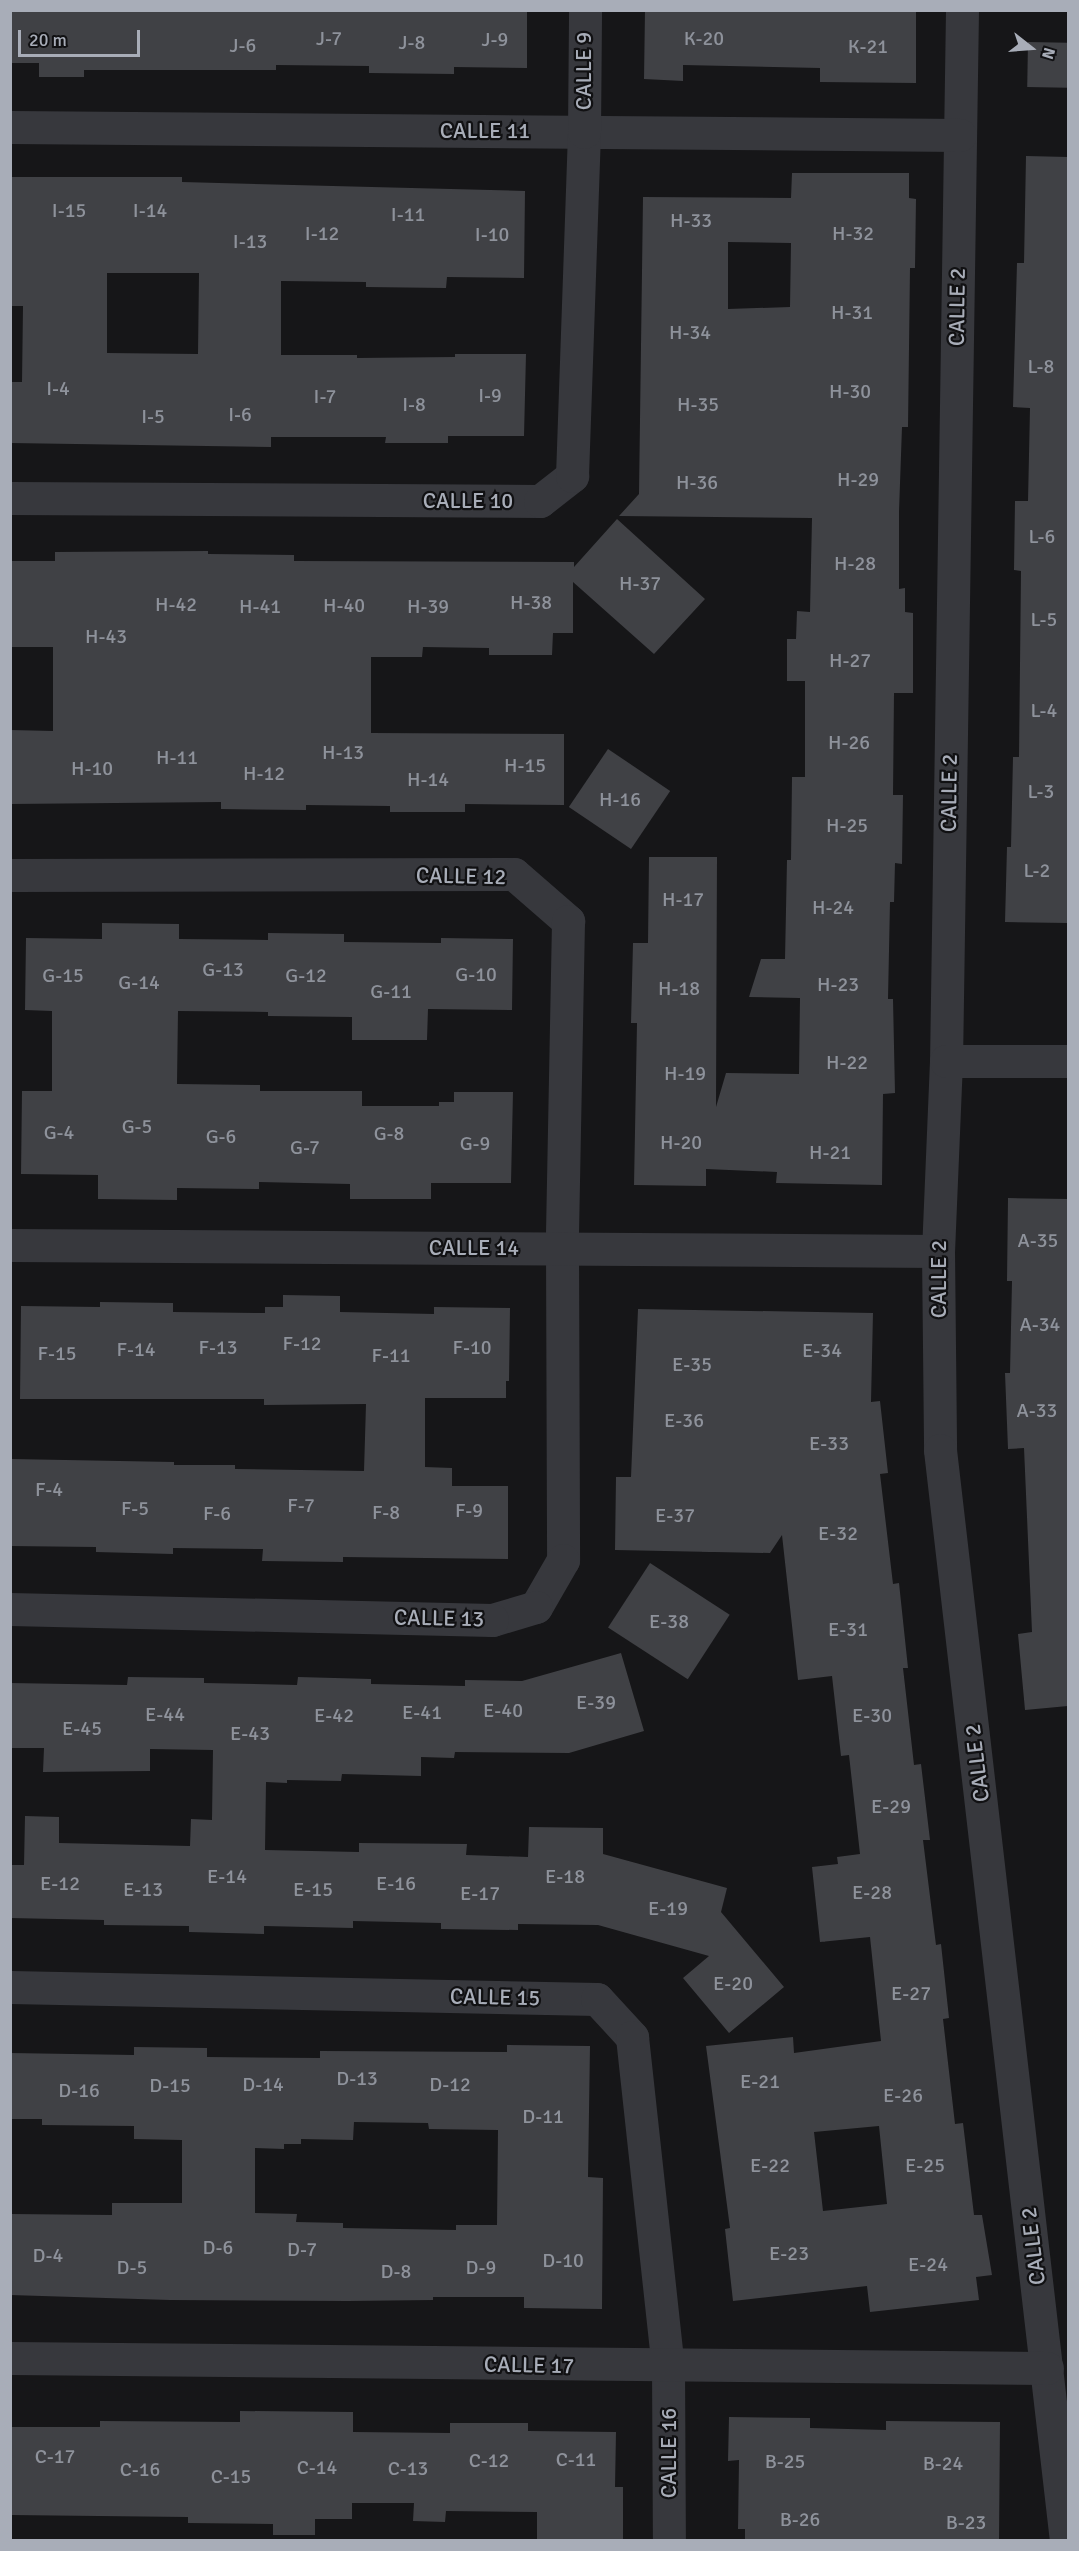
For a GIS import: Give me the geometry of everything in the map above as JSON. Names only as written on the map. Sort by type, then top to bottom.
[{"type":"street","name":"CALLE 9","points":[[584,132],[585,10]]},
{"type":"street","name":"CALLE 2","points":[[962,10],[946,1061],[938,1251],[940,1450],[1066,2541]]},
{"type":"street","name":"CALLE 11","points":[[10,128],[960,135]]},
{"type":"street","name":"CALLE 10","points":[[10,498],[540,501],[572,476],[584,132]]},
{"type":"street","name":"CALLE 12","points":[[10,875],[514,874],[568,921],[562,1248]]},
{"type":"street","points":[[946,1061],[1068,1061]]},
{"type":"street","name":"CALLE 14","points":[[10,1245],[938,1251]]},
{"type":"street","name":"CALLE 13","points":[[10,1609],[492,1620],[536,1607],[563,1560],[562,1248]]},
{"type":"street","name":"CALLE 15","points":[[10,1987],[597,1999],[633,2037],[668,2366]]},
{"type":"street","name":"CALLE 17","points":[[10,2358],[1047,2368]]},
{"type":"street","name":"CALLE 16","points":[[668,2366],[669,2541]]},
{"type":"building","points":[[10,10],[527,10],[527,68],[454,67],[454,74],[369,73],[369,66],[276,65],[276,70],[84,70],[84,77],[39,77],[39,63],[10,63]]},
{"type":"building","points":[[645,10],[916,10],[916,83],[820,82],[820,68],[683,65],[683,81],[644,79]]},
{"type":"building","points":[[1028,42],[1068,43],[1067,88],[1027,87]]},
{"type":"building","points":[[1026,156],[1068,157],[1068,923],[1005,922],[1007,847],[1011,847],[1013,757],[1019,757],[1021,571],[1014,570],[1015,501],[1028,501],[1030,408],[1013,407],[1017,263],[1024,263]]},
{"type":"building","points":[[792,173],[909,173],[909,198],[916,199],[915,268],[910,268],[908,427],[902,427],[899,512],[899,589],[905,588],[905,612],[913,613],[913,693],[894,693],[893,795],[903,795],[902,864],[895,863],[894,902],[890,902],[888,999],[893,999],[895,1093],[883,1094],[882,1185],[776,1183],[777,1172],[706,1169],[706,1186],[634,1185],[637,1023],[631,1023],[633,943],[648,943],[649,857],[717,857],[716,1107],[726,1073],[799,1074],[800,998],[749,997],[761,959],[785,959],[787,860],[791,860],[792,777],[805,777],[805,681],[787,681],[787,639],[796,639],[797,611],[810,612],[812,518],[619,516],[639,494],[643,197],[791,198]],"holes":[[[728,242],[791,243],[790,307],[728,309]]]},
{"type":"building","points":[[10,177],[182,177],[182,182],[525,191],[524,278],[447,277],[446,288],[366,287],[366,282],[281,281],[281,355],[357,355],[357,358],[526,354],[524,436],[448,436],[448,443],[385,443],[386,437],[271,437],[271,447],[10,443],[10,382],[22,382],[23,306],[10,306]],"holes":[[[107,273],[199,273],[198,354],[107,353]]]},
{"type":"building","points":[[617,519],[705,599],[654,654],[573,582],[573,633],[553,633],[552,655],[489,655],[489,648],[423,647],[422,657],[371,657],[371,733],[564,734],[564,805],[465,804],[465,812],[390,812],[390,806],[306,805],[306,810],[221,809],[221,802],[10,804],[10,730],[53,731],[53,647],[10,647],[10,561],[55,561],[55,552],[208,551],[208,554],[294,555],[294,561],[574,562],[574,567]]},
{"type":"building","points":[[608,749],[670,791],[631,849],[569,807]]},
{"type":"building","points":[[102,923],[179,924],[179,939],[268,940],[268,933],[344,934],[344,942],[441,943],[441,938],[513,939],[512,1010],[428,1009],[427,1040],[352,1040],[352,1017],[268,1016],[268,1012],[178,1011],[177,1084],[260,1085],[260,1091],[362,1091],[362,1106],[439,1106],[439,1102],[454,1102],[454,1092],[513,1092],[511,1183],[431,1183],[431,1199],[350,1199],[350,1184],[259,1182],[259,1189],[177,1188],[177,1200],[98,1199],[98,1175],[21,1174],[22,1091],[52,1091],[52,1011],[25,1010],[26,938],[102,939]]},
{"type":"building","points":[[1008,1198],[1068,1199],[1068,1706],[1025,1710],[1018,1634],[1032,1632],[1024,1448],[1008,1449],[1005,1373],[1010,1373],[1012,1281],[1007,1281]]},
{"type":"building","points":[[283,1295],[340,1296],[340,1312],[434,1314],[434,1307],[510,1308],[509,1381],[506,1381],[506,1398],[425,1398],[425,1467],[452,1468],[452,1486],[508,1486],[508,1559],[343,1557],[343,1562],[262,1561],[263,1549],[173,1548],[173,1554],[96,1552],[96,1547],[10,1546],[11,1459],[174,1462],[174,1465],[235,1465],[235,1469],[364,1471],[366,1404],[264,1405],[264,1399],[20,1399],[21,1306],[100,1307],[100,1302],[173,1303],[173,1312],[265,1313],[265,1307],[283,1307]]},
{"type":"building","points":[[638,1309],[873,1313],[871,1402],[880,1401],[888,1473],[880,1474],[893,1584],[899,1583],[908,1668],[903,1668],[914,1765],[921,1764],[930,1840],[923,1840],[936,1945],[941,1944],[949,2018],[943,2019],[955,2124],[963,2123],[974,2215],[982,2215],[992,2275],[976,2277],[979,2300],[870,2312],[867,2286],[733,2301],[725,2229],[730,2228],[706,2046],[793,2037],[794,2053],[881,2041],[870,1937],[820,1942],[812,1867],[838,1864],[837,1857],[860,1854],[849,1755],[841,1756],[832,1676],[798,1680],[782,1535],[770,1553],[615,1550],[616,1477],[631,1477]],"holes":[[[879,2126],[887,2204],[823,2211],[814,2132]]]},
{"type":"building","points":[[650,1563],[730,1615],[688,1679],[608,1628]]},
{"type":"building","points":[[621,1653],[644,1731],[569,1753],[455,1752],[454,1758],[421,1757],[421,1776],[342,1774],[341,1781],[266,1782],[265,1850],[359,1852],[359,1843],[467,1844],[466,1855],[528,1857],[529,1827],[603,1828],[603,1854],[727,1888],[721,1912],[784,1987],[729,2033],[683,1978],[709,1956],[598,1925],[518,1924],[518,1930],[441,1929],[441,1923],[353,1921],[353,1928],[264,1926],[264,1934],[189,1932],[189,1926],[104,1925],[104,1920],[10,1918],[10,1865],[24,1865],[25,1816],[59,1817],[59,1843],[190,1846],[191,1819],[212,1820],[213,1750],[150,1749],[150,1771],[43,1772],[44,1748],[10,1748],[10,1683],[127,1685],[128,1677],[204,1678],[204,1683],[297,1685],[298,1677],[371,1679],[371,1684],[465,1686],[465,1680],[522,1681]]},
{"type":"building","points":[[507,2045],[590,2046],[588,2177],[603,2178],[602,2309],[524,2308],[524,2297],[433,2297],[433,2300],[348,2301],[170,2300],[10,2295],[10,2214],[112,2215],[112,2203],[182,2203],[182,2140],[134,2139],[134,2126],[42,2125],[42,2119],[10,2119],[10,2053],[134,2055],[134,2047],[207,2048],[207,2057],[320,2058],[320,2051],[507,2052]],"holes":[[[354,2122],[428,2123],[429,2129],[498,2130],[497,2225],[456,2225],[456,2230],[343,2228],[343,2223],[296,2222],[297,2214],[255,2213],[255,2148],[284,2149],[284,2144],[301,2144],[301,2139],[353,2140]]]},
{"type":"building","points":[[240,2411],[353,2412],[353,2432],[450,2433],[450,2423],[528,2423],[528,2431],[616,2432],[615,2487],[623,2487],[623,2539],[537,2539],[537,2512],[446,2511],[445,2522],[413,2521],[414,2503],[352,2503],[352,2519],[315,2519],[315,2535],[273,2535],[273,2524],[188,2523],[188,2517],[10,2515],[10,2427],[100,2427],[100,2421],[240,2422]]},
{"type":"building","points":[[729,2417],[810,2418],[810,2428],[886,2430],[886,2421],[1000,2422],[999,2541],[745,2541],[745,2529],[738,2529],[739,2460],[728,2461]]}]
